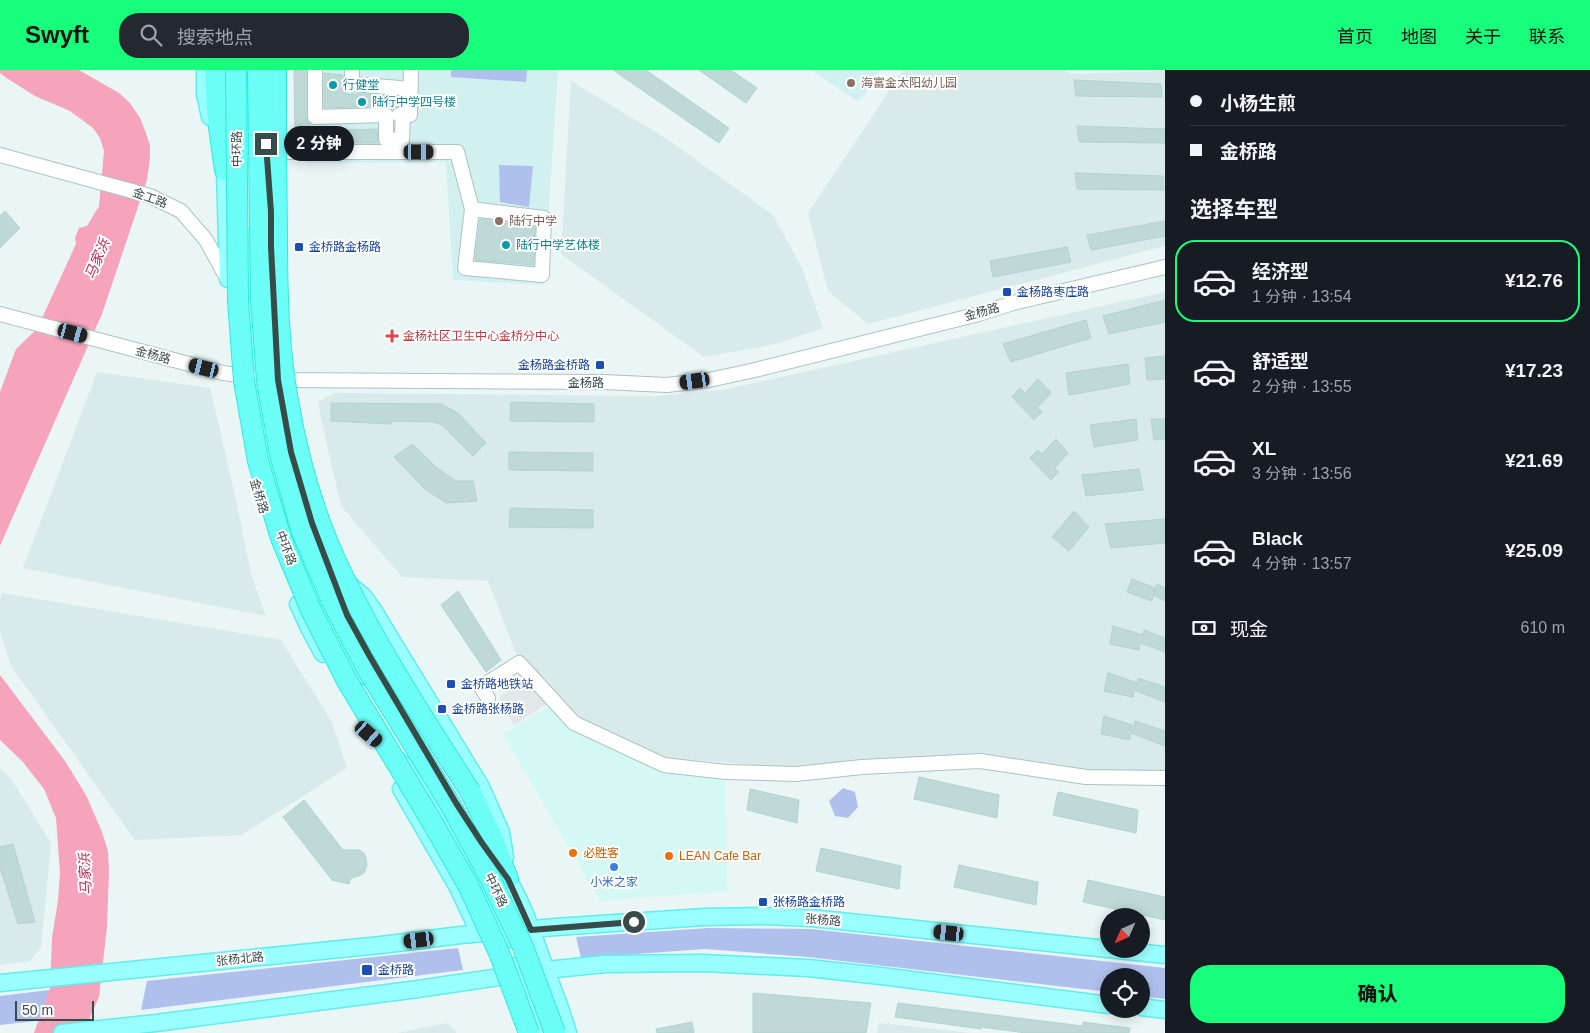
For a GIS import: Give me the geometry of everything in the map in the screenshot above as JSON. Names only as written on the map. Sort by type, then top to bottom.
[{"type":"highway","points":[[215,70],[217,112],[225,170]]},
{"type":"highway","name":"中环路","points":[[236,70],[238,301],[244,381],[258,461],[280,538],[311,610],[347,681],[468,885],[500,955],[529,1033]]},
{"type":"highway","name":"中环路","points":[[258,70],[261,299],[267,380],[280,454],[301,529],[332,601],[367,669],[450,804],[490,876],[523,948],[555,1033]]},
{"type":"highway","points":[[276,70],[277,264],[275,332],[278,388],[283,426],[297,493],[319,572]]},
{"type":"highway","points":[[277,264],[282,357],[287,400],[297,448],[309,489],[340,571],[361,613],[395,673],[471,793],[491,835],[508,879]]},
{"type":"main road","name":"金桥路","points":[[205,70],[205,94],[216,142],[225,170]]},
{"type":"main road","name":"金桥路","points":[[236,70],[236,106],[225,170],[228,281],[234,374],[250,464],[274,544],[308,628],[456,886],[500,976],[519,1033]]},
{"type":"main road","points":[[262,70],[271,212],[278,380],[291,452],[312,523],[328,619],[353,665],[361,673],[390,690]]},
{"type":"main road","points":[[271,212],[285,162],[282,70]]},
{"type":"main road","points":[[236,106],[246,204],[252,355],[260,369],[278,380]]},
{"type":"main road","points":[[234,374],[248,386],[258,404],[269,458],[287,522],[347,615],[456,803],[508,879],[531,930],[568,1033]]},
{"type":"main road","points":[[319,572],[354,587],[372,608],[481,787],[501,832],[508,879]]},
{"type":"main road","points":[[369,734],[427,788],[458,841],[505,932],[521,951],[546,970]]},
{"type":"main road","name":"张杨路","points":[[480,934],[704,917],[763,916],[812,918],[1165,955]]},
{"type":"main road","points":[[480,934],[505,954],[520,973],[542,1033]]},
{"type":"main road","name":"张杨北路","points":[[0,983],[480,934]]},
{"type":"main road","points":[[62,1033],[156,1023],[418,989],[520,973],[605,964],[703,963],[808,968],[1100,1004]]},
{"type":"main road","points":[[1150,1008],[1165,1010]]},
{"type":"street","points":[[315,70],[315,117],[410,115],[411,70]]},
{"type":"street","points":[[352,70],[352,84],[411,89]]},
{"type":"street","points":[[386,115],[386,139],[402,140],[403,115]]},
{"type":"street","points":[[284,152],[457,152],[472,209],[465,268],[542,275],[544,218],[472,209]]},
{"type":"street","name":"金工路","points":[[0,155],[150,196],[181,211],[206,240],[228,281],[250,311]]},
{"type":"street","name":"金杨路","points":[[0,314],[234,374],[278,380],[676,384],[709,380],[755,370],[979,314],[1013,303],[1165,267]]},
{"type":"street","points":[[488,698],[481,687],[519,662],[574,723],[664,765],[726,772],[796,774],[862,767],[980,761],[1086,777],[1165,778]]},
{"type":"shaded area","name":"陆行中学","points":[[302,70],[558,70],[544,285],[453,280],[446,162],[306,163]]},
{"type":"shaded area","points":[[451,70],[527,70],[526,82],[451,77]]},
{"type":"shaded area","name":"海富金太阳幼儿园","points":[[811,70],[880,70],[865,95],[857,101]]},
{"type":"shaded area","points":[[903,70],[1065,70],[1070,74],[1165,71],[1165,246],[868,324],[828,291],[808,213]]},
{"type":"shaded area","points":[[571,81],[667,139],[773,215],[802,268],[823,328],[776,344],[704,357],[561,254]]},
{"type":"shaded area","points":[[499,165],[533,166],[529,207],[500,202]]},
{"type":"shaded area","points":[[1165,292],[1165,772],[1093,773],[973,755],[802,769],[659,757],[578,722],[517,656],[488,581],[402,577],[341,506],[318,402],[334,393],[657,396],[722,390]]},
{"type":"shaded area","points":[[97,372],[210,388],[251,574],[266,616],[23,568]]},
{"type":"shaded area","points":[[2,593],[281,640],[332,722],[347,768],[242,835],[135,840],[11,666],[0,632],[0,599]]},
{"type":"shaded area","points":[[523,681],[547,704],[514,725],[499,697]]},
{"type":"shaded area","points":[[548,707],[573,726],[656,766],[725,768],[727,891],[600,901],[503,734]]},
{"type":"shaded area","points":[[0,768],[11,779],[51,843],[41,948],[30,961],[0,965]]},
{"type":"shaded area","points":[[843,788],[855,792],[858,807],[848,818],[835,816],[829,801]]},
{"type":"shaded area","points":[[708,928],[811,929],[1165,968],[1165,999],[1150,997],[1150,968],[1100,968],[1100,991],[808,957],[705,949],[581,958],[576,937]]},
{"type":"shaded area","points":[[458,948],[463,970],[141,1010],[147,981]]},
{"type":"shaded area","points":[[49,990],[45,1020],[0,1025],[0,996]]},
{"type":"shaded area","points":[[447,1023],[456,1033],[397,1033]]},
{"type":"shaded area","points":[[879,1023],[971,1033],[877,1033]]},
{"type":"water","name":"马家浜","points":[[0,70],[79,70],[119,93],[130,103],[140,118],[150,146],[150,158],[147,180],[102,314],[0,546],[0,392],[16,349],[37,329],[76,244],[75,238],[79,228],[87,226],[99,206],[104,151],[100,138],[93,128],[70,111],[35,96],[5,77],[0,73]]},
{"type":"water","name":"马家浜","points":[[0,675],[65,761],[86,795],[108,851],[107,927],[99,997],[90,1017],[94,1033],[34,1033],[50,988],[52,938],[60,873],[56,818],[44,789],[23,762],[0,740]]},
{"type":"building","points":[[294,70],[306,70],[306,117],[310,124],[310,131],[377,129],[378,143],[295,143]]},
{"type":"building","points":[[613,70],[646,70],[729,128],[719,143]]},
{"type":"building","points":[[699,70],[731,70],[757,88],[746,103]]},
{"type":"building","name":"陆行中学四号楼","points":[[324,73],[343,75],[346,94],[402,97],[401,106],[392,109],[386,106],[324,108]]},
{"type":"building","points":[[1074,80],[1161,84],[1162,97],[1076,96]]},
{"type":"building","points":[[1077,126],[1165,129],[1165,143],[1079,142]]},
{"type":"building","points":[[1075,173],[1163,176],[1164,190],[1077,189]]},
{"type":"building","points":[[5,211],[20,228],[0,248],[0,216]]},
{"type":"building","name":"陆行中学艺体楼","points":[[480,219],[535,226],[534,265],[475,260]]},
{"type":"building","points":[[1165,221],[1165,236],[1091,250],[1087,235]]},
{"type":"building","points":[[1067,247],[1071,262],[993,277],[990,261]]},
{"type":"building","points":[[1165,300],[1165,322],[1109,334],[1103,316]]},
{"type":"building","points":[[1086,320],[1091,338],[1011,362],[1003,344]]},
{"type":"building","points":[[1165,356],[1165,379],[1147,380],[1145,358]]},
{"type":"building","points":[[1128,364],[1130,384],[1069,395],[1066,373]]},
{"type":"building","points":[[1038,379],[1051,393],[1037,408],[1042,412],[1034,420],[1012,397],[1020,388],[1025,393]]},
{"type":"building","points":[[511,402],[594,404],[594,422],[510,421]]},
{"type":"building","points":[[331,403],[441,404],[458,413],[486,443],[473,456],[442,425],[433,422],[392,421],[392,424],[331,421]]},
{"type":"building","points":[[1136,419],[1138,440],[1094,447],[1090,425]]},
{"type":"building","points":[[1151,419],[1165,419],[1165,439],[1154,440]]},
{"type":"building","points":[[1056,439],[1068,453],[1055,468],[1059,472],[1051,480],[1030,458],[1038,450],[1042,454]]},
{"type":"building","points":[[412,444],[437,468],[456,481],[473,481],[477,501],[446,503],[425,489],[394,457]]},
{"type":"building","points":[[509,452],[593,453],[593,471],[509,470]]},
{"type":"building","points":[[1139,469],[1143,490],[1086,496],[1082,475]]},
{"type":"building","points":[[510,508],[593,510],[593,528],[509,527]]},
{"type":"building","points":[[1074,511],[1089,527],[1069,551],[1052,537]]},
{"type":"building","points":[[1165,519],[1165,543],[1111,548],[1105,524]]},
{"type":"building","points":[[1132,579],[1155,588],[1154,594],[1157,584],[1165,588],[1165,601],[1153,595],[1152,601],[1127,592]]},
{"type":"building","points":[[458,591],[501,660],[486,672],[441,605]]},
{"type":"building","points":[[1113,626],[1143,635],[1144,630],[1165,638],[1165,652],[1140,643],[1139,650],[1110,644]]},
{"type":"building","points":[[1108,673],[1138,683],[1138,678],[1165,687],[1165,702],[1134,690],[1133,697],[1104,691]]},
{"type":"building","points":[[1104,716],[1135,726],[1135,721],[1165,731],[1165,746],[1131,733],[1130,740],[1101,734]]},
{"type":"building","points":[[919,777],[999,795],[997,818],[914,799]]},
{"type":"building","points":[[750,789],[799,800],[797,823],[747,810]]},
{"type":"building","points":[[1058,792],[1138,810],[1136,833],[1053,815]]},
{"type":"building","points":[[304,800],[343,850],[359,850],[364,853],[367,866],[364,873],[351,878],[349,884],[332,880],[283,817]]},
{"type":"building","points":[[13,844],[35,922],[18,924],[0,867],[0,847]]},
{"type":"building","points":[[821,848],[901,866],[899,889],[816,871]]},
{"type":"building","points":[[959,865],[1038,882],[1036,905],[954,887]]},
{"type":"building","points":[[1088,880],[1165,897],[1165,920],[1150,917],[1150,908],[1110,908],[1083,902]]},
{"type":"building","points":[[753,993],[871,1003],[866,1033],[753,1033]]},
{"type":"building","points":[[898,1003],[1083,1026],[1083,1022],[1130,1028],[1129,1033],[1026,1033],[981,1027],[981,1029],[895,1017]]},
{"type":"building","points":[[692,1022],[694,1033],[657,1033],[656,1029]]},
{"type":"place","name":"海富金太阳幼儿园","points":[[851,83]]},
{"type":"place","name":"行健堂","points":[[333,85]]},
{"type":"place","name":"陆行中学四号楼","points":[[362,102]]},
{"type":"place","name":"陆行中学","points":[[499,221]]},
{"type":"place","name":"陆行中学艺体楼","points":[[506,245]]},
{"type":"place","name":"金桥路金杨路","points":[[299,247]]},
{"type":"place","name":"金杨路枣庄路","points":[[1007,292]]},
{"type":"place","name":"金杨社区卫生中心金桥分中心","points":[[392,336]]},
{"type":"place","name":"金杨路金桥路","points":[[600,365]]},
{"type":"place","name":"金桥路地铁站","points":[[451,684]]},
{"type":"place","name":"金桥路张杨路","points":[[442,709]]},
{"type":"place","name":"必胜客","points":[[573,853]]},
{"type":"place","name":"LEAN Cafe Bar","points":[[669,856]]},
{"type":"place","name":"小米之家","points":[[614,867]]},
{"type":"place","name":"张杨路金桥路","points":[[763,902]]},
{"type":"place","name":"金桥路","points":[[367,970]]},
{"type":"route","points":[[266,144],[271,212],[274,341],[278,380],[291,452],[306,505],[347,615],[456,803],[508,879],[531,930],[634,922]]}]
